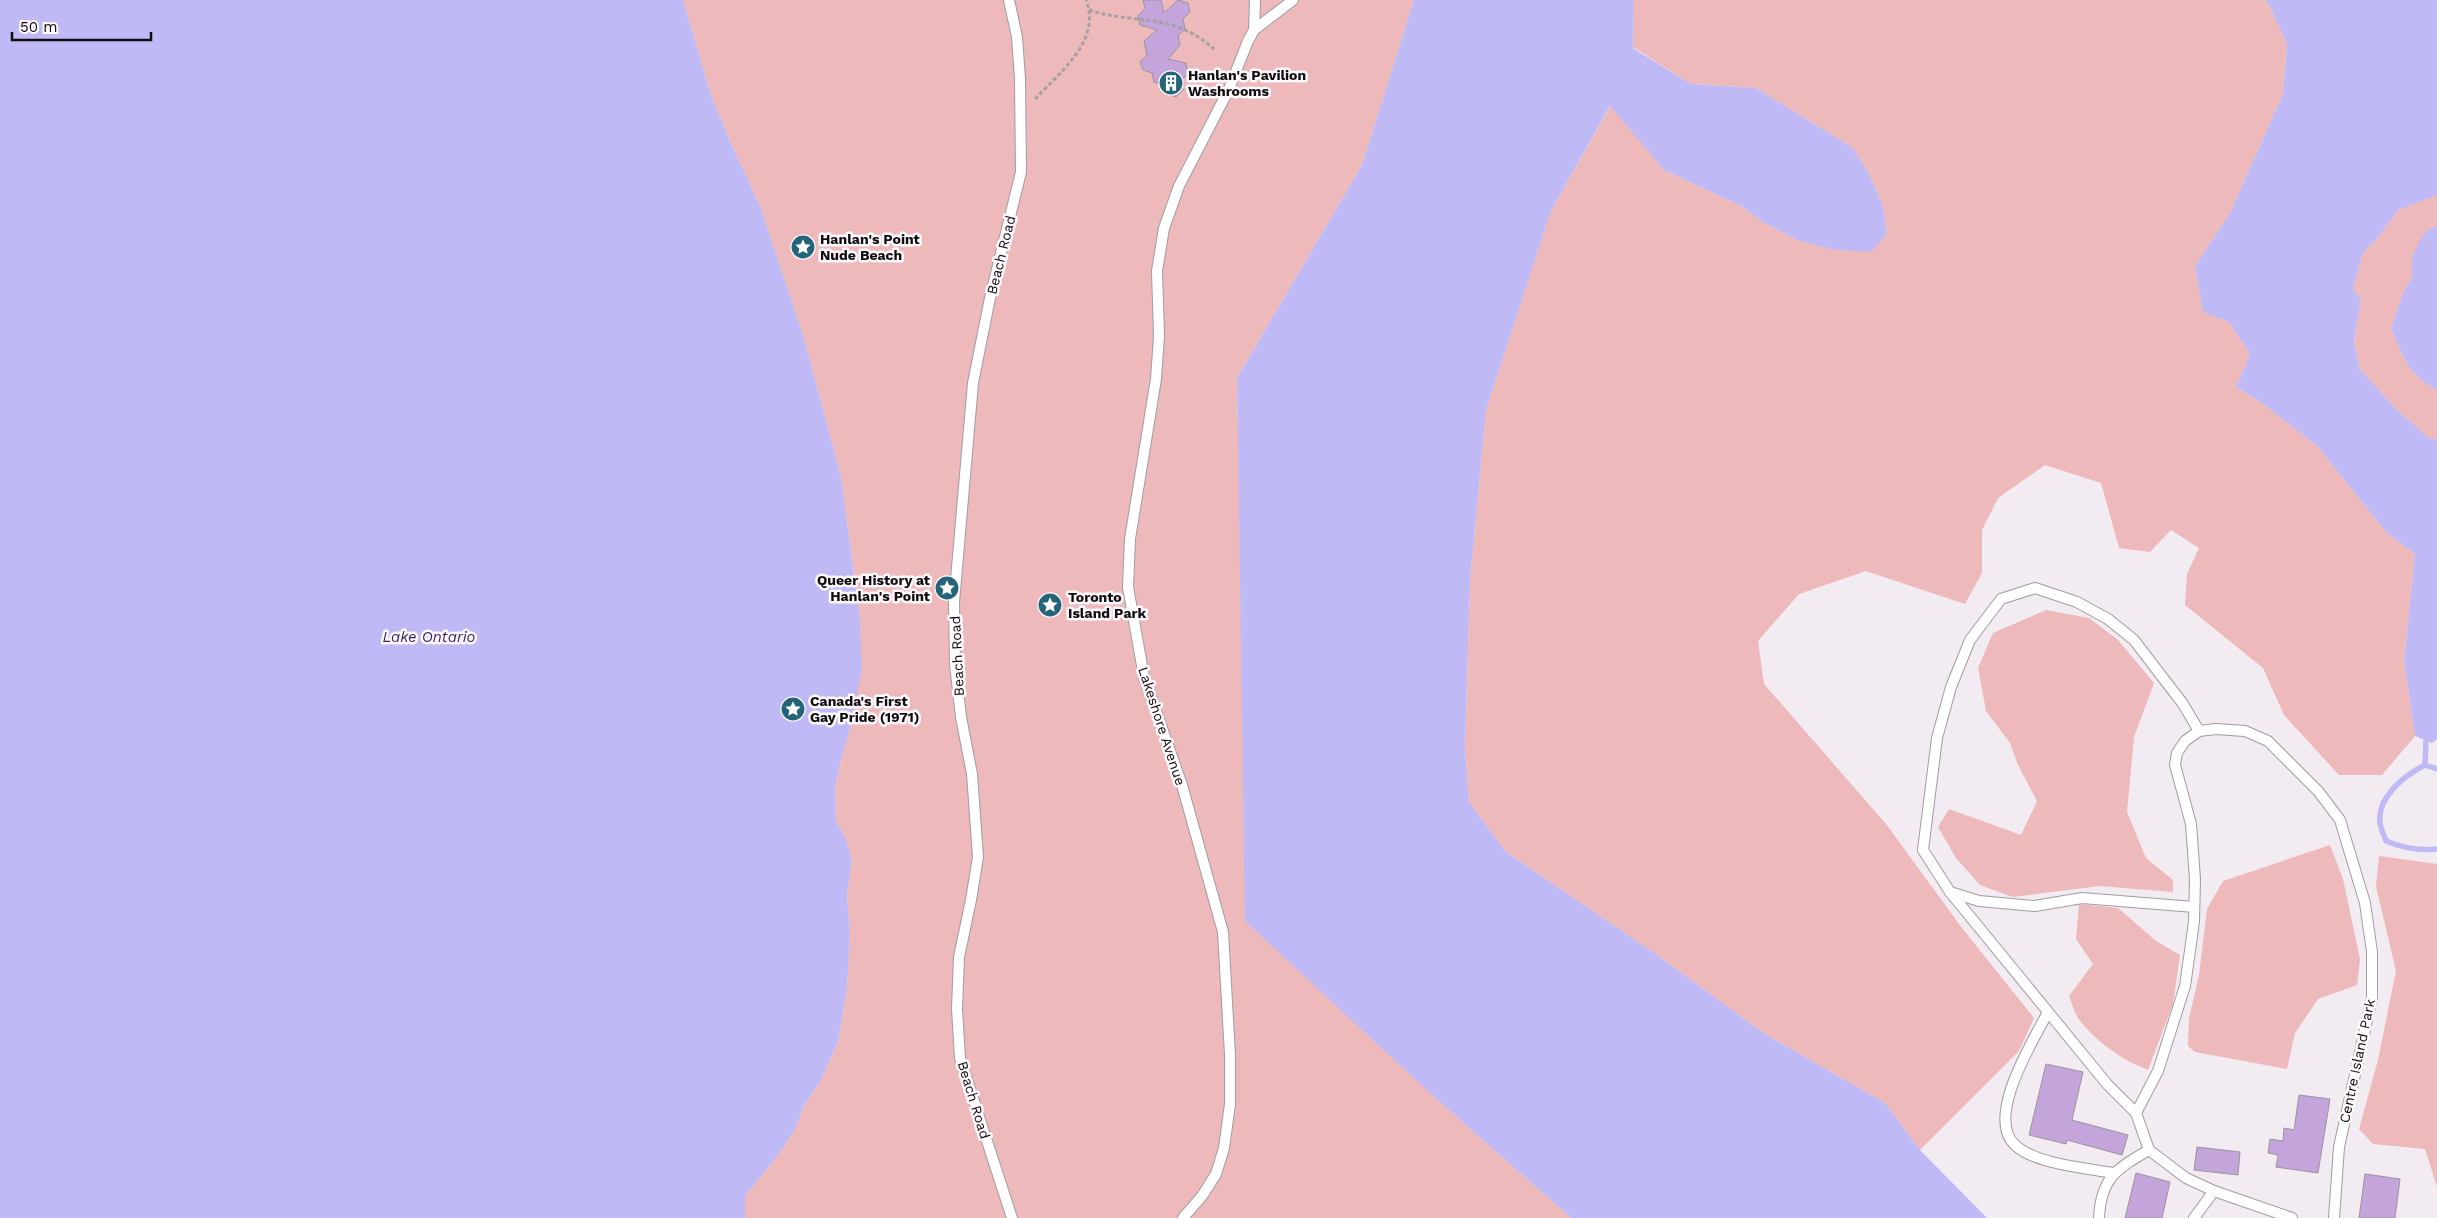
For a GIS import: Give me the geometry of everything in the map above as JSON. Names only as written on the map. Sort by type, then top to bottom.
[{"type":"lane","name":"Beach Road","points":[[1009,0],[1017,37],[1021,114],[1021,172],[990,298],[973,383],[954,602],[955,664],[961,717],[972,774],[978,857],[959,957],[957,1009],[960,1058],[1012,1218]]},
{"type":"lane","name":"Lakeshore Avenue","points":[[1254,30],[1255,0]]},
{"type":"lane","name":"Lakeshore Avenue","points":[[1184,1218],[1202,1196],[1216,1174],[1224,1148],[1230,1104],[1230,1055],[1223,932],[1182,785],[1144,677],[1128,587],[1130,539],[1156,379],[1159,336],[1157,271],[1164,228],[1179,186],[1229,89],[1254,30],[1293,0]]},
{"type":"lane","points":[[2136,1113],[2158,1071],[2185,986],[2194,907],[2195,879],[2190,824],[2175,765],[2177,753],[2184,741],[2199,731],[2183,704],[2134,640],[2108,620],[2077,602],[2035,588],[2001,599],[1970,640],[1951,686],[1937,738],[1923,850],[1950,892],[2107,1084],[2136,1113],[2149,1150],[2186,1178],[2214,1191],[2292,1218]]},
{"type":"lane","name":"Centre Island Park","points":[[2199,731],[2216,729],[2245,731],[2268,741],[2297,768],[2340,820],[2365,903],[2372,952],[2372,998],[2339,1147],[2334,1218]]},
{"type":"lane","points":[[1950,892],[1979,901],[2035,906],[2082,898],[2194,907]]},
{"type":"lane","points":[[2048,1012],[2024,1059],[2010,1093],[2006,1114],[2006,1133],[2016,1146],[2038,1157],[2113,1172]]},
{"type":"lane","points":[[2099,1218],[2100,1198],[2113,1172],[2149,1150]]},
{"type":"lane","points":[[2194,1218],[2214,1191]]},
{"type":"path","points":[[1021,114],[1080,49],[1089,28],[1089,10],[1086,0]]},
{"type":"path","points":[[1089,10],[1116,18],[1157,21],[1185,29],[1199,35],[1214,49]]},
{"type":"shaded area","name":"Toronto Island Park","points":[[683,0],[1414,0],[1362,165],[1237,378],[1241,593],[1432,1095],[1571,1218],[745,1218],[745,1196],[779,1154],[796,1128],[803,1107],[820,1082],[838,1042],[847,989],[850,934],[847,895],[852,860],[846,839],[836,821],[835,789],[849,733],[861,670],[860,618],[841,477],[804,338],[760,206],[710,92]]},
{"type":"shaded area","points":[[1634,0],[2264,0],[2268,3],[2287,44],[2283,94],[2230,213],[2195,266],[2203,311],[2229,322],[2250,354],[2236,387],[2262,403],[2317,446],[2387,533],[2415,554],[2404,660],[2415,736],[2382,775],[2339,775],[2284,715],[2263,668],[2185,605],[2187,574],[2199,548],[2171,530],[2150,552],[2119,548],[2101,483],[2045,465],[1998,498],[1982,530],[1982,573],[1965,604],[1866,571],[1799,594],[1758,641],[1764,684],[1886,824],[1962,928],[2034,1018],[2019,1051],[1920,1150],[1885,1103],[1765,1034],[1653,952],[1506,852],[1469,802],[1465,748],[1470,581],[1486,410],[1551,211],[1611,105],[1664,170],[1743,207],[1761,221],[1797,240],[1887,234],[1883,206],[1869,174],[1853,148],[1756,88],[1691,84],[1633,47]]},
{"type":"shaded area","points":[[2437,195],[2437,226],[2426,231],[2412,258],[2412,277],[2403,293],[2391,328],[2403,356],[2413,372],[2427,384],[2437,389],[2437,439],[2429,438],[2396,409],[2360,369],[2354,341],[2361,300],[2353,288],[2363,253],[2377,239],[2398,210]]},
{"type":"shaded area","points":[[2046,610],[2089,618],[2118,640],[2154,683],[2134,737],[2127,812],[2146,858],[2173,880],[2173,892],[2100,886],[2013,897],[1980,885],[1956,858],[1938,827],[1949,809],[2021,835],[2037,801],[2018,765],[2010,743],[1986,711],[1978,668],[1993,633]]},
{"type":"shaded area","points":[[2330,845],[2343,879],[2360,959],[2357,985],[2318,999],[2295,1033],[2287,1069],[2195,1052],[2188,1046],[2189,1018],[2199,975],[2207,909],[2223,881]]},
{"type":"shaded area","points":[[2379,856],[2437,864],[2437,1187],[2425,1149],[2373,1144],[2359,1129],[2378,1060],[2396,971],[2376,886]]},
{"type":"shaded area","points":[[2079,904],[2118,908],[2156,941],[2180,955],[2173,1004],[2148,1070],[2128,1061],[2101,1042],[2075,1013],[2069,996],[2093,964],[2076,939]]},
{"type":"water","name":"Lake Ontario","points":[[0,0],[683,0],[710,92],[760,206],[804,338],[841,477],[860,618],[862,670],[835,789],[836,821],[846,839],[852,860],[847,895],[850,934],[847,989],[838,1042],[820,1082],[803,1107],[796,1128],[779,1154],[745,1196],[745,1218],[0,1218]]},
{"type":"water","points":[[1414,0],[1634,0],[1633,48],[1691,84],[1756,88],[1853,148],[1869,174],[1883,206],[1887,234],[1871,252],[1834,250],[1797,240],[1761,221],[1743,207],[1664,170],[1610,106],[1551,211],[1486,410],[1470,581],[1465,748],[1469,802],[1506,852],[1653,952],[1765,1034],[1885,1103],[1920,1150],[1987,1218],[1571,1218],[1432,1095],[1245,921],[1237,378],[1362,165]]},
{"type":"water","points":[[2264,0],[2437,0],[2437,195],[2398,210],[2377,239],[2363,253],[2353,288],[2361,300],[2354,341],[2360,369],[2396,409],[2429,438],[2437,439],[2437,739],[2432,743],[2415,736],[2404,660],[2415,554],[2387,533],[2317,446],[2262,403],[2236,387],[2250,354],[2229,322],[2203,312],[2195,266],[2230,213],[2283,94],[2287,44],[2268,3]]},
{"type":"water","points":[[2437,226],[2437,389],[2427,384],[2413,372],[2403,356],[2391,328],[2403,293],[2412,277],[2412,258],[2418,244],[2426,231]]},
{"type":"building","points":[[1143,0],[1161,0],[1164,13],[1178,0],[1188,3],[1190,12],[1183,19],[1185,29],[1178,36],[1180,45],[1168,59],[1186,63],[1188,74],[1181,80],[1183,90],[1176,97],[1167,94],[1164,85],[1154,82],[1152,73],[1143,70],[1140,62],[1147,55],[1144,41],[1157,30],[1140,25],[1138,16],[1145,8]]},
{"type":"building","points":[[2046,1064],[2083,1072],[2072,1120],[2128,1135],[2122,1155],[2067,1140],[2066,1144],[2029,1135]]},
{"type":"building","points":[[2299,1095],[2330,1099],[2318,1173],[2276,1167],[2278,1155],[2268,1153],[2270,1139],[2283,1141],[2284,1128],[2294,1130]]},
{"type":"building","points":[[2197,1147],[2240,1152],[2238,1175],[2194,1170]]},
{"type":"building","points":[[2136,1173],[2170,1182],[2162,1218],[2125,1218]]},
{"type":"building","points":[[2365,1174],[2400,1179],[2395,1218],[2359,1218]]},
{"type":"waterway","points":[[2425,765],[2426,741]]},
{"type":"waterway","points":[[2437,769],[2425,765],[2401,781],[2388,796],[2380,813],[2381,829],[2386,841],[2411,848],[2437,849]]},
{"type":"place","name":"Hanlan's Pavilion Washrooms","points":[[1171,83]]},
{"type":"place","name":"Hanlan's Point Nude Beach","points":[[803,247]]},
{"type":"place","name":"Queer History at Hanlan's Point","points":[[947,588]]},
{"type":"place","name":"Toronto Island Park","points":[[1050,605]]},
{"type":"place","name":"Canada's First Gay Pride (1971)","points":[[793,709]]}]
